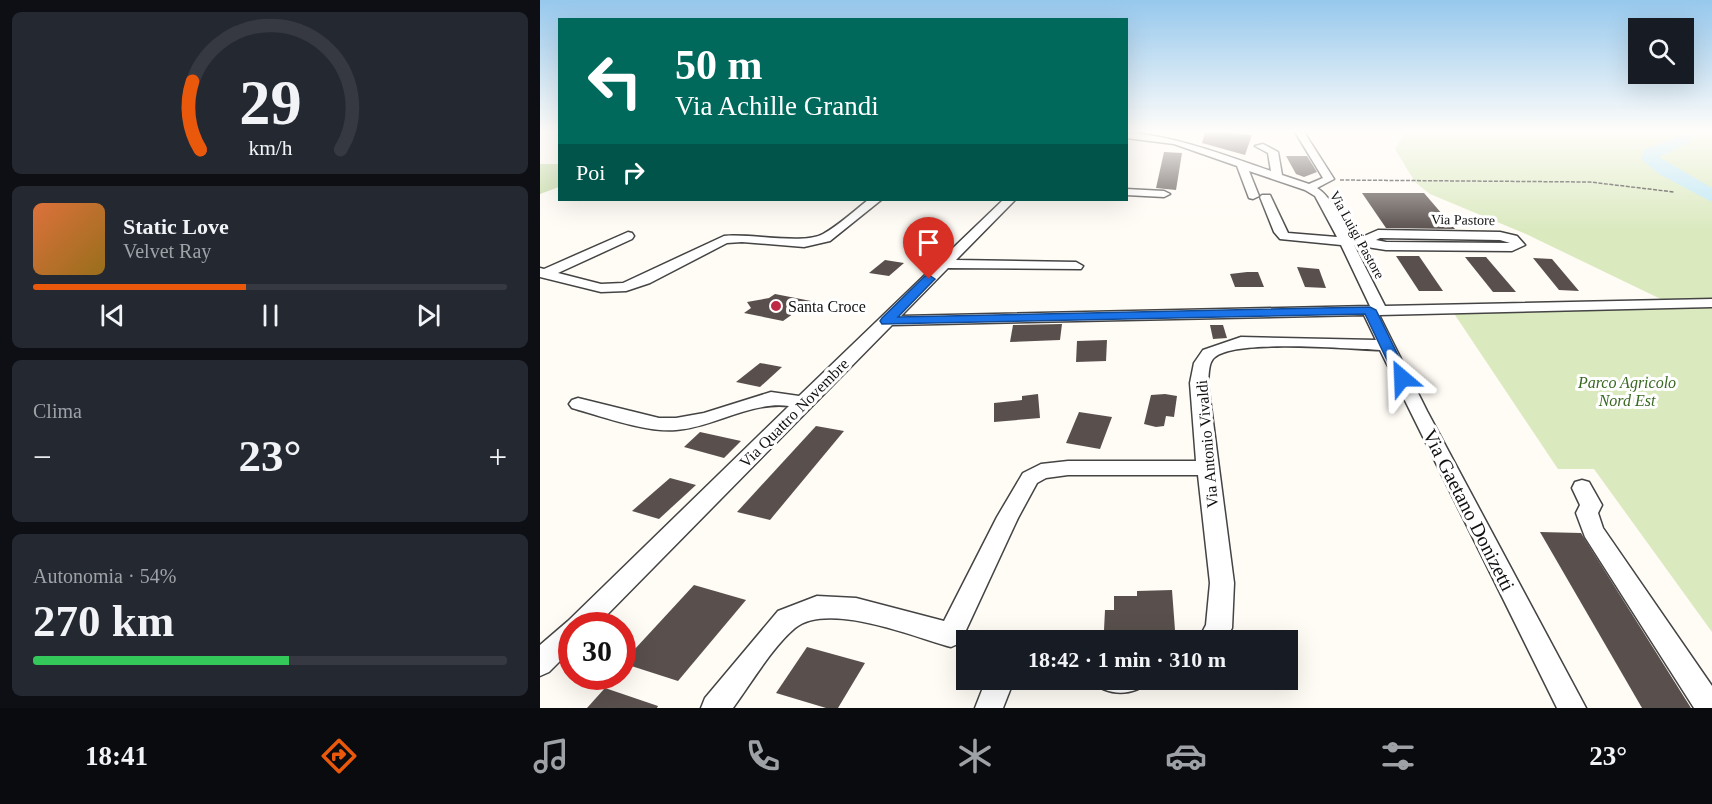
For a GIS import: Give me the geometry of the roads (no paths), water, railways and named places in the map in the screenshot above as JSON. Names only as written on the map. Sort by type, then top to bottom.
[{"type":"street","name":"Via Luigi Pastore","points":[[1242,165],[1309,188],[1325,200],[1375,310]]},
{"type":"street","name":"Via Pastore","points":[[1242,165],[1284,236],[1364,241],[1386,246],[1512,247],[1519,245],[1514,239],[1500,236],[1378,234],[1364,241]]},
{"type":"street","points":[[1276,165],[1277,177]]},
{"type":"street","points":[[1309,188],[1329,179],[1320,165]]},
{"type":"street","points":[[1128,192],[1164,194]]},
{"type":"street","points":[[542,274],[612,290],[626,287],[645,280],[724,240],[742,238],[804,243],[826,238],[874,201]]},
{"type":"street","name":"Via Quattro Novembre","points":[[592,612],[1009,201]]},
{"type":"street","name":"Via Pastore","points":[[1420,235],[1430,246]]},
{"type":"street","points":[[542,274],[628,236]]},
{"type":"street","points":[[944,264],[1076,266]]},
{"type":"street","points":[[886,321],[1712,303]]},
{"type":"street","name":"Via Gaetano Donizetti","points":[[1375,310],[1386,345],[1418,411],[1572,708]]},
{"type":"street","name":"Via Antonio Vivaldi","points":[[1218,630],[1222,583],[1199,383],[1202,363],[1209,353],[1241,342],[1386,345]]},
{"type":"street","points":[[578,404],[658,424],[675,424],[706,419],[771,398],[804,402]]},
{"type":"street","points":[[961,630],[1008,517],[1030,478],[1041,471],[1068,468],[1207,468]]},
{"type":"street","points":[[1581,488],[1591,505],[1587,513],[1593,531],[1710,708]]},
{"type":"street","points":[[715,708],[787,619],[817,607],[856,609],[956,637]]},
{"type":"street","points":[[543,655],[558,643]]},
{"type":"street","points":[[989,708],[996,690]]},
{"type":"waterway","points":[[1658,165],[1712,196]]},
{"type":"place","name":"Santa Croce","points":[[776,306]]},
{"type":"park label","name":"Parco Agricolo Nord Est","points":[[1627,391]]}]
